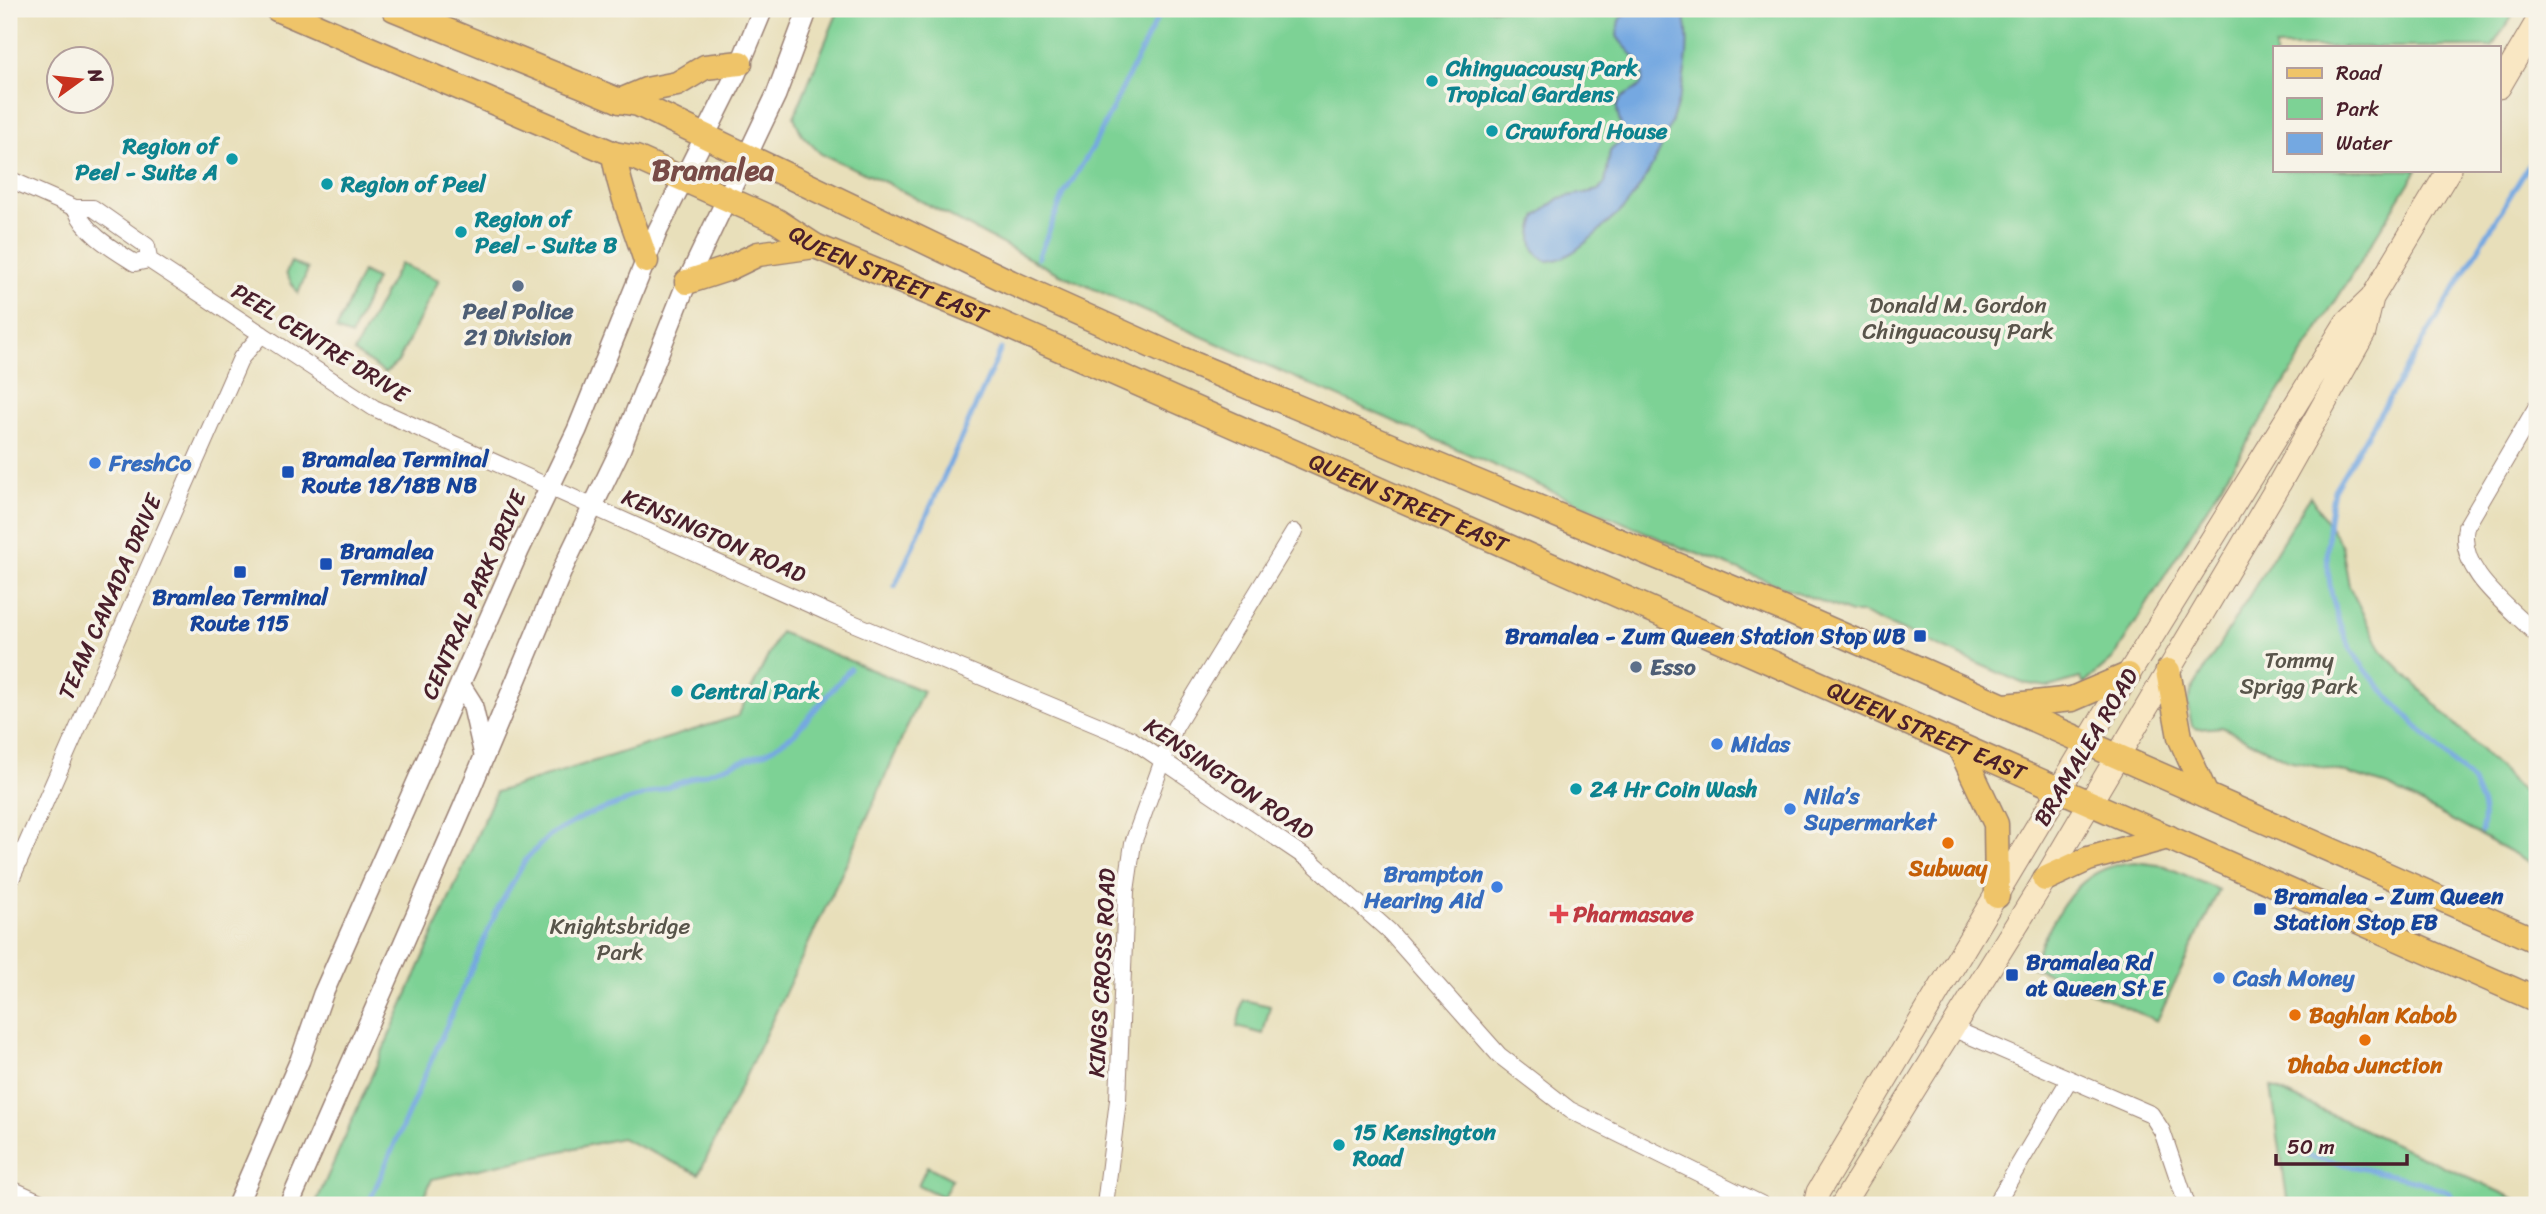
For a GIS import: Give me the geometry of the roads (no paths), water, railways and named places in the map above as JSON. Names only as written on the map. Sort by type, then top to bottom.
[{"type":"main road","name":"QUEEN STREET EAST","points":[[277,9],[614,154],[636,159],[726,198],[777,221],[815,246],[978,313],[2537,1000]]},
{"type":"main road","name":"QUEEN STREET EAST","points":[[394,9],[620,102],[638,104],[1010,282],[1179,358],[1790,612],[2537,941]]},
{"type":"main road","points":[[2500,85],[2537,22]]},
{"type":"main road","points":[[620,102],[646,90],[677,83],[705,67],[740,63]]},
{"type":"main road","points":[[614,154],[619,187],[629,205],[646,261]]},
{"type":"main road","name":"BRAMALEA ROAD","points":[[1815,1205],[1818,1192],[2128,675],[2346,323],[2372,298],[2448,172]]},
{"type":"main road","points":[[687,282],[727,269],[758,254],[815,246]]},
{"type":"main road","name":"BRAMALEA ROAD","points":[[1842,1205],[1954,1029],[2280,484],[2364,333],[2372,298]]},
{"type":"main road","points":[[2168,671],[2180,737],[2206,795]]},
{"type":"main road","points":[[2005,706],[2072,699],[2128,675]]},
{"type":"main road","points":[[1959,746],[1996,824],[1997,896]]},
{"type":"main road","points":[[2045,879],[2088,859],[2168,837]]},
{"type":"street","name":"CENTRAL PARK DRIVE","points":[[237,1205],[300,1060],[323,994],[614,344],[646,261],[763,9]]},
{"type":"street","points":[[289,1205],[564,566],[621,448],[687,282],[776,95],[808,9]]},
{"type":"street","name":"PEEL CENTRE DRIVE","points":[[9,179],[75,208],[93,208],[147,246],[149,260],[374,408],[593,507]]},
{"type":"street","name":"TEAM CANADA DRIVE","points":[[9,884],[241,358],[262,334]]},
{"type":"street","points":[[2537,407],[2466,527],[2464,537],[2467,558],[2472,567],[2537,635]]},
{"type":"street","name":"KENSINGTON ROAD","points":[[593,507],[831,614],[1131,739],[1311,861],[1388,931],[1499,1055],[1570,1110],[1763,1205]]},
{"type":"street","name":"KINGS CROSS ROAD","points":[[1105,1205],[1118,1100],[1126,891],[1133,844],[1175,727],[1294,531]]},
{"type":"street","points":[[460,684],[472,703],[484,755]]},
{"type":"street","points":[[1954,1029],[2151,1114],[2162,1131],[2187,1205]]},
{"type":"street","points":[[1995,1205],[2069,1080]]},
{"type":"street","points":[[9,1188],[47,1205]]},
{"type":"water","points":[[1631,9],[1683,9],[1687,57],[1676,110],[1655,161],[1626,206],[1574,251],[1547,261],[1536,253],[1532,242],[1537,216],[1560,198],[1599,190],[1605,183],[1610,151],[1623,139],[1618,102],[1641,84],[1643,77],[1640,64],[1617,36],[1619,20]]},
{"type":"waterway","points":[[1038,258],[1064,194],[1093,147],[1162,9]]},
{"type":"waterway","points":[[2481,832],[2482,806],[2472,782],[2384,692],[2354,654],[2345,637],[2330,583],[2328,527],[2334,490],[2537,151]]},
{"type":"waterway","points":[[895,586],[1001,349]]},
{"type":"waterway","points":[[368,1205],[498,908],[527,858],[550,835],[587,815],[767,752],[794,734],[850,669]]},
{"type":"waterway","points":[[2303,1155],[2417,1181],[2448,1192],[2459,1205]]},
{"type":"place","name":"Chinguacousy Park Tropical Gardens","points":[[1432,81]]},
{"type":"place","name":"Crawford House","points":[[1492,131]]},
{"type":"place","name":"Region of Peel - Suite A","points":[[232,159]]},
{"type":"place","name":"Region of Peel","points":[[327,184]]},
{"type":"place","name":"Region of Peel - Suite B","points":[[461,232]]},
{"type":"place","name":"Peel Police 21 Division","points":[[518,286]]},
{"type":"place","name":"FreshCo","points":[[95,463]]},
{"type":"place","name":"Bramalea Terminal Route 18/18B NB","points":[[288,472]]},
{"type":"place","name":"Bramalea Terminal","points":[[326,564]]},
{"type":"place","name":"Bramlea Terminal Route 115","points":[[240,572]]},
{"type":"place","name":"Bramalea - Zum Queen Station Stop WB","points":[[1920,636]]},
{"type":"place","name":"Esso","points":[[1636,667]]},
{"type":"place","name":"Central Park","points":[[677,691]]},
{"type":"place","name":"Midas","points":[[1717,744]]},
{"type":"place","name":"24 Hr Coin Wash","points":[[1576,789]]},
{"type":"place","name":"Nila’s Supermarket","points":[[1790,809]]},
{"type":"place","name":"Subway","points":[[1948,843]]},
{"type":"place","name":"Brampton Hearing Aid","points":[[1497,887]]},
{"type":"place","name":"Bramalea - Zum Queen Station Stop EB","points":[[2260,909]]},
{"type":"place","name":"Pharmasave","points":[[1559,914]]},
{"type":"place","name":"Bramalea Rd at Queen St E","points":[[2012,975]]},
{"type":"place","name":"Cash Money","points":[[2219,978]]},
{"type":"place","name":"Baghlan Kabob","points":[[2295,1015]]},
{"type":"place","name":"Dhaba Junction","points":[[2365,1040]]},
{"type":"place","name":"15 Kensington Road","points":[[1339,1145]]},
{"type":"district","name":"Bramalea","points":[[713,170]]},
{"type":"park label","name":"Donald M. Gordon Chinguacousy Park","points":[[1958,318]]},
{"type":"park label","name":"Tommy Sprigg Park","points":[[2299,673]]},
{"type":"park label","name":"Knightsbridge Park","points":[[620,939]]}]
